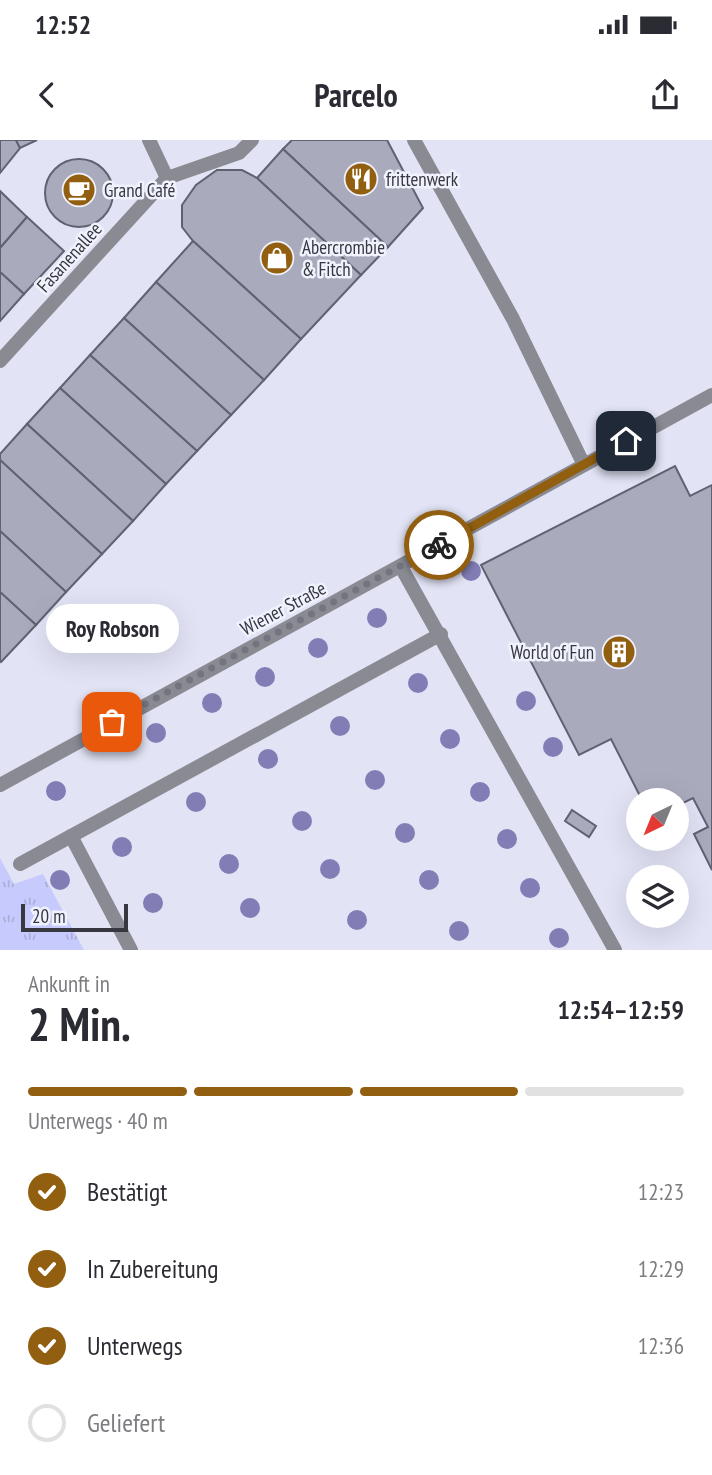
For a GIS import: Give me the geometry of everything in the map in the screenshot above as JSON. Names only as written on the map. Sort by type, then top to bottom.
[{"type":"street","points":[[149,140],[167,178],[239,153],[252,140]]},
{"type":"street","points":[[414,140],[513,318],[583,463]]},
{"type":"street","name":"Fasanenallee","points":[[0,361],[167,178]]},
{"type":"street","name":"Wiener Straße","points":[[0,785],[401,567],[583,463],[712,395]]},
{"type":"street","points":[[401,567],[615,950]]},
{"type":"street","points":[[20,864],[441,635]]},
{"type":"street","points":[[71,836],[131,950]]},
{"type":"green space","points":[[0,858],[14,884],[43,874],[84,950],[0,950]]},
{"type":"building","points":[[0,140],[16,140],[20,148],[0,173]]},
{"type":"building","points":[[16,140],[37,140],[20,148]]},
{"type":"building","name":"frittenwerk","points":[[292,140],[387,140],[423,208],[388,247],[283,149]]},
{"type":"building","points":[[283,149],[388,247],[361,275],[257,178]]},
{"type":"building","name":"Grand Café","points":[[79,159],[92,162],[103,169],[110,180],[113,193],[110,206],[103,217],[92,224],[79,227],[66,224],[55,217],[48,206],[45,193],[48,180],[55,169],[66,162]]},
{"type":"building","name":"Abercrombie & Fitch","points":[[217,170],[242,170],[257,178],[361,275],[301,339],[193,241],[182,227],[182,205],[196,185]]},
{"type":"building","points":[[0,191],[27,217],[0,248]]},
{"type":"building","points":[[27,217],[64,251],[24,294],[0,272],[0,248]]},
{"type":"building","points":[[193,241],[301,339],[264,380],[156,282]]},
{"type":"building","points":[[0,272],[24,294],[0,321]]},
{"type":"building","points":[[156,282],[264,380],[231,415],[124,318]]},
{"type":"building","points":[[124,318],[231,415],[197,451],[90,355]]},
{"type":"building","points":[[90,355],[197,451],[166,484],[60,388]]},
{"type":"building","points":[[60,388],[166,484],[133,521],[27,424]]},
{"type":"building","points":[[27,424],[133,521],[102,554],[0,460],[0,454]]},
{"type":"building","points":[[0,460],[102,554],[66,592],[0,531]]},
{"type":"building","name":"World of Fun","points":[[675,466],[690,496],[712,485],[712,870],[694,834],[708,827],[693,798],[690,800],[690,788],[636,788],[611,739],[579,755],[481,565]]},
{"type":"building","points":[[0,531],[66,592],[36,625],[0,592]]},
{"type":"building","points":[[0,592],[36,625],[1,662],[0,661]]},
{"type":"building","points":[[572,810],[596,826],[589,837],[565,821]]},
{"type":"way so far","points":[[112,722],[439,545]]},
{"type":"place","name":"frittenwerk","points":[[361,179]]},
{"type":"place","name":"Grand Café","points":[[79,190]]},
{"type":"place","name":"Abercrombie & Fitch","points":[[277,258]]},
{"type":"place","name":"World of Fun","points":[[619,652]]},
{"type":"place","name":"Roy Robson","points":[[112,722]]},
{"type":"route","points":[[439,545],[626,441]]}]
